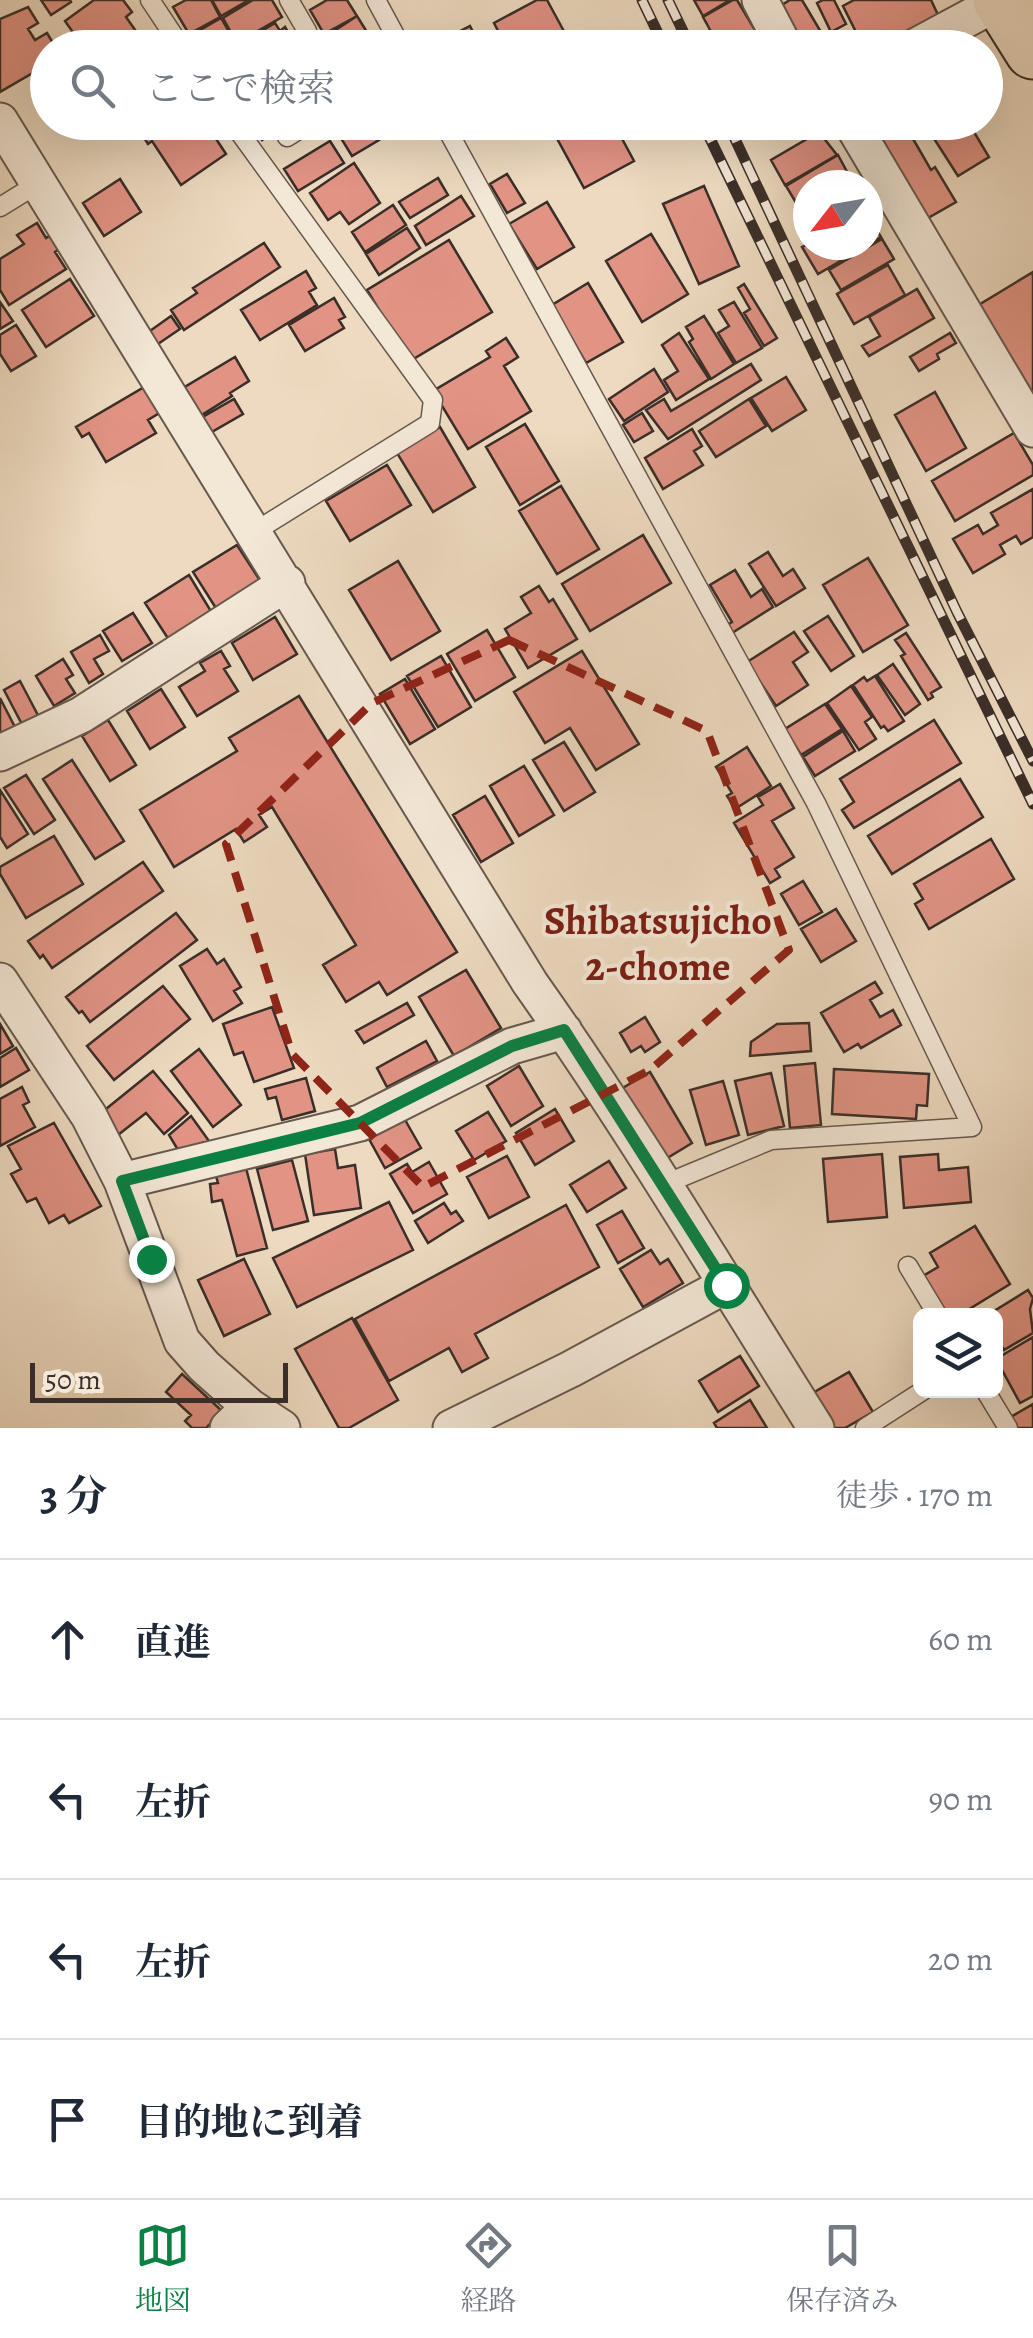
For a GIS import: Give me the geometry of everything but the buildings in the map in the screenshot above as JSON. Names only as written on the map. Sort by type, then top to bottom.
[{"type":"highway","points":[[1001,0],[1033,51]]},
{"type":"street","points":[[760,0],[776,30]]},
{"type":"street","points":[[946,30],[1001,0]]},
{"type":"street","points":[[0,120],[530,983],[665,1184],[816,1428]]},
{"type":"street","points":[[863,140],[1033,430]]},
{"type":"street","points":[[0,753],[81,715],[287,584]]},
{"type":"street","points":[[0,981],[89,1116],[122,1181],[182,1341],[239,1417],[282,1428]]},
{"type":"street","points":[[122,1181],[360,1123],[512,1046],[564,1030]]},
{"type":"street","points":[[451,1428],[571,1370],[726,1285]]},
{"type":"lane","points":[[150,0],[170,30]]},
{"type":"lane","points":[[289,0],[305,30]]},
{"type":"lane","points":[[376,0],[392,30]]},
{"type":"lane","points":[[245,140],[432,400],[430,423],[254,532]]},
{"type":"lane","points":[[452,140],[816,803],[972,1127],[771,1140],[665,1184]]},
{"type":"lane","points":[[0,207],[38,182]]},
{"type":"lane","points":[[908,1266],[933,1308]]},
{"type":"lane","points":[[865,1428],[913,1397]]},
{"type":"lane","points":[[990,1398],[1008,1428]]},
{"type":"highlighted area","points":[[509,640],[707,731],[789,950],[650,1070],[423,1187],[292,1054],[226,844],[372,703]]},
{"type":"railway","points":[[642,0],[656,30]]},
{"type":"railway","points":[[668,0],[682,30]]},
{"type":"railway","points":[[711,140],[1033,804]]},
{"type":"railway","points":[[735,140],[957,612],[1033,761]]},
{"type":"district","name":"Shibatsujicho 2-chome","points":[[658,943]]},
{"type":"route","points":[[151,1259],[122,1181],[360,1123],[512,1046],[564,1030],[726,1285]]}]
